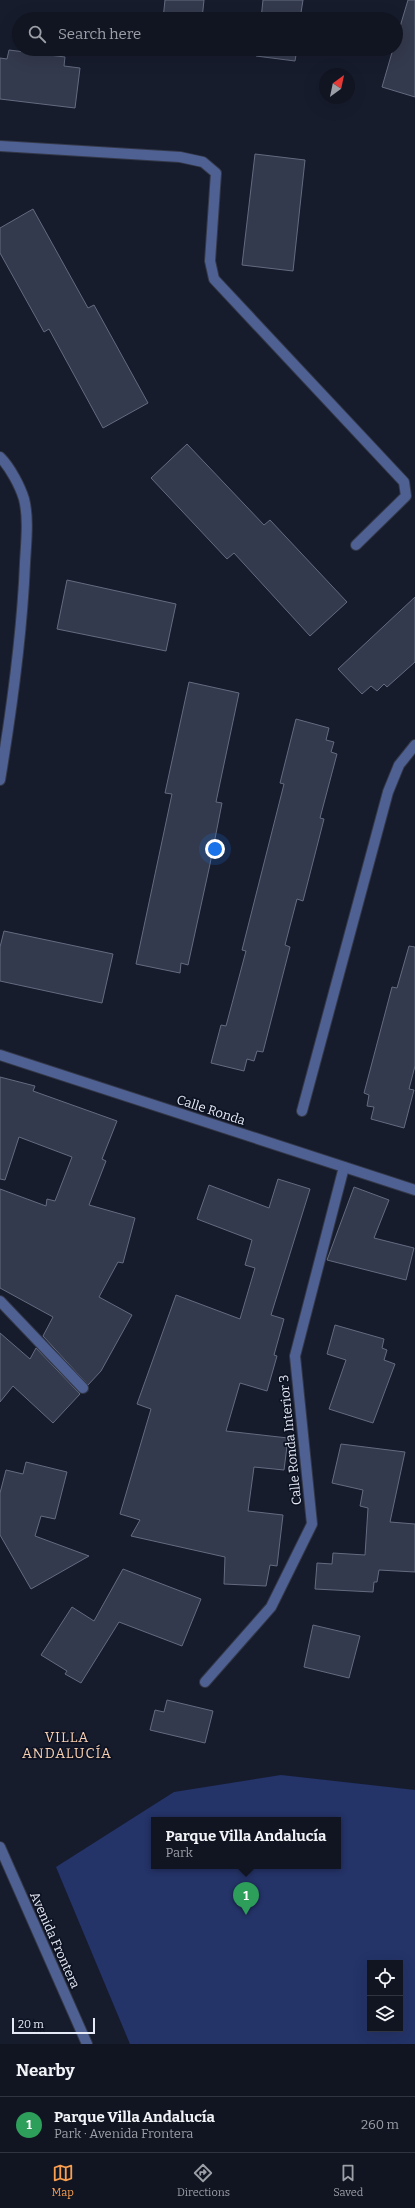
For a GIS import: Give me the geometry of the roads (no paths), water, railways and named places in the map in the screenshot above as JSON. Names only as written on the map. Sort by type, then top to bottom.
[{"type":"street","points":[[0,146],[180,157],[203,162],[216,173],[210,261],[214,279],[404,482],[406,496],[356,545]]},
{"type":"street","points":[[0,457],[6,463],[24,499],[26,530],[24,585],[15,686],[0,780]]},
{"type":"street","points":[[302,1111],[388,792],[399,765],[415,745]]},
{"type":"street","name":"Calle Ronda","points":[[0,1055],[415,1190]]},
{"type":"street","name":"Calle Ronda Interior 3","points":[[205,1682],[271,1607],[312,1524],[295,1356],[344,1167]]},
{"type":"street","points":[[0,1301],[83,1388]]},
{"type":"street","name":"Avenida Frontera","points":[[0,1847],[87,2044]]},
{"type":"place","name":"Parque Villa Andalucía","points":[[246,1915]]},
{"type":"district","name":"VILLA ANDALUCÍA","points":[[67,1746]]}]
